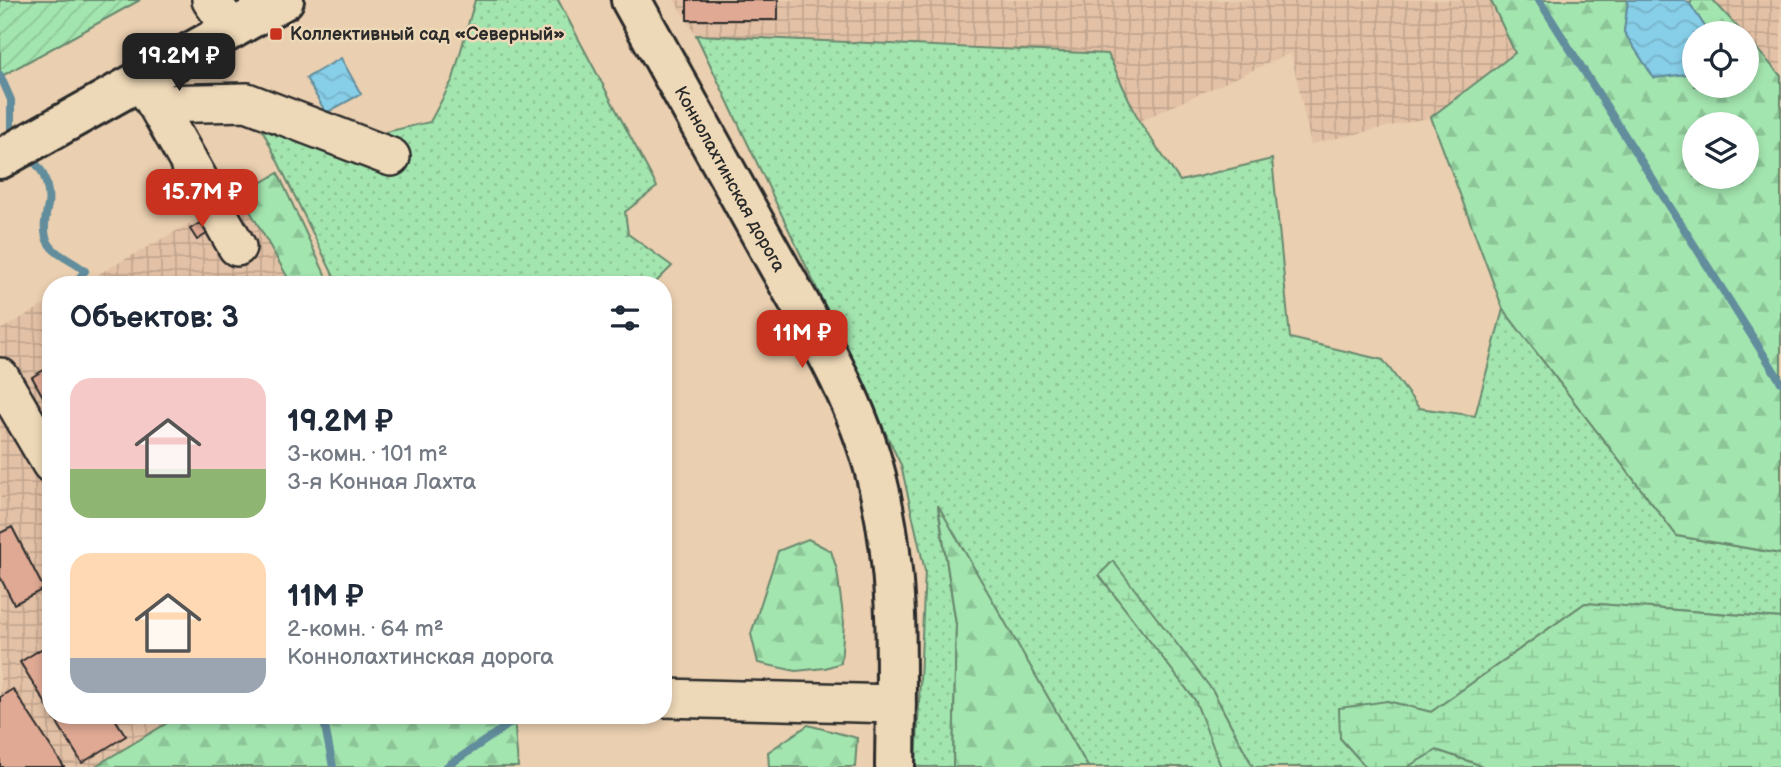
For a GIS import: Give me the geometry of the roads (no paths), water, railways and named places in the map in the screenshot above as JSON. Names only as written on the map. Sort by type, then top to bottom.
[{"type":"main road","points":[[5,156],[45,134],[148,92],[221,15],[284,0]]},
{"type":"main road","name":"Коннолахтинская дорога","points":[[631,0],[822,345],[853,408],[876,475],[890,544],[896,615],[895,767]]},
{"type":"lane","points":[[148,92],[247,102],[391,157]]},
{"type":"lane","points":[[148,92],[237,247]]},
{"type":"lane","points":[[0,377],[42,449]]},
{"type":"lane","points":[[672,698],[896,704]]},
{"type":"water","points":[[1628,0],[1684,0],[1690,4],[1701,21],[1682,21],[1682,74],[1654,78],[1624,32]]},
{"type":"water","points":[[341,58],[361,94],[326,113],[306,78]]},
{"type":"waterway","points":[[1539,0],[1781,382]]},
{"type":"waterway","points":[[0,75],[11,100],[11,129],[15,139]]},
{"type":"waterway","points":[[26,159],[36,164],[46,183],[48,200],[45,229],[48,243],[85,271],[81,276]]},
{"type":"waterway","points":[[325,724],[333,767]]},
{"type":"waterway","points":[[446,767],[509,724]]},
{"type":"place","name":"Коллективный сад «Северный»","points":[[276,34]]}]
